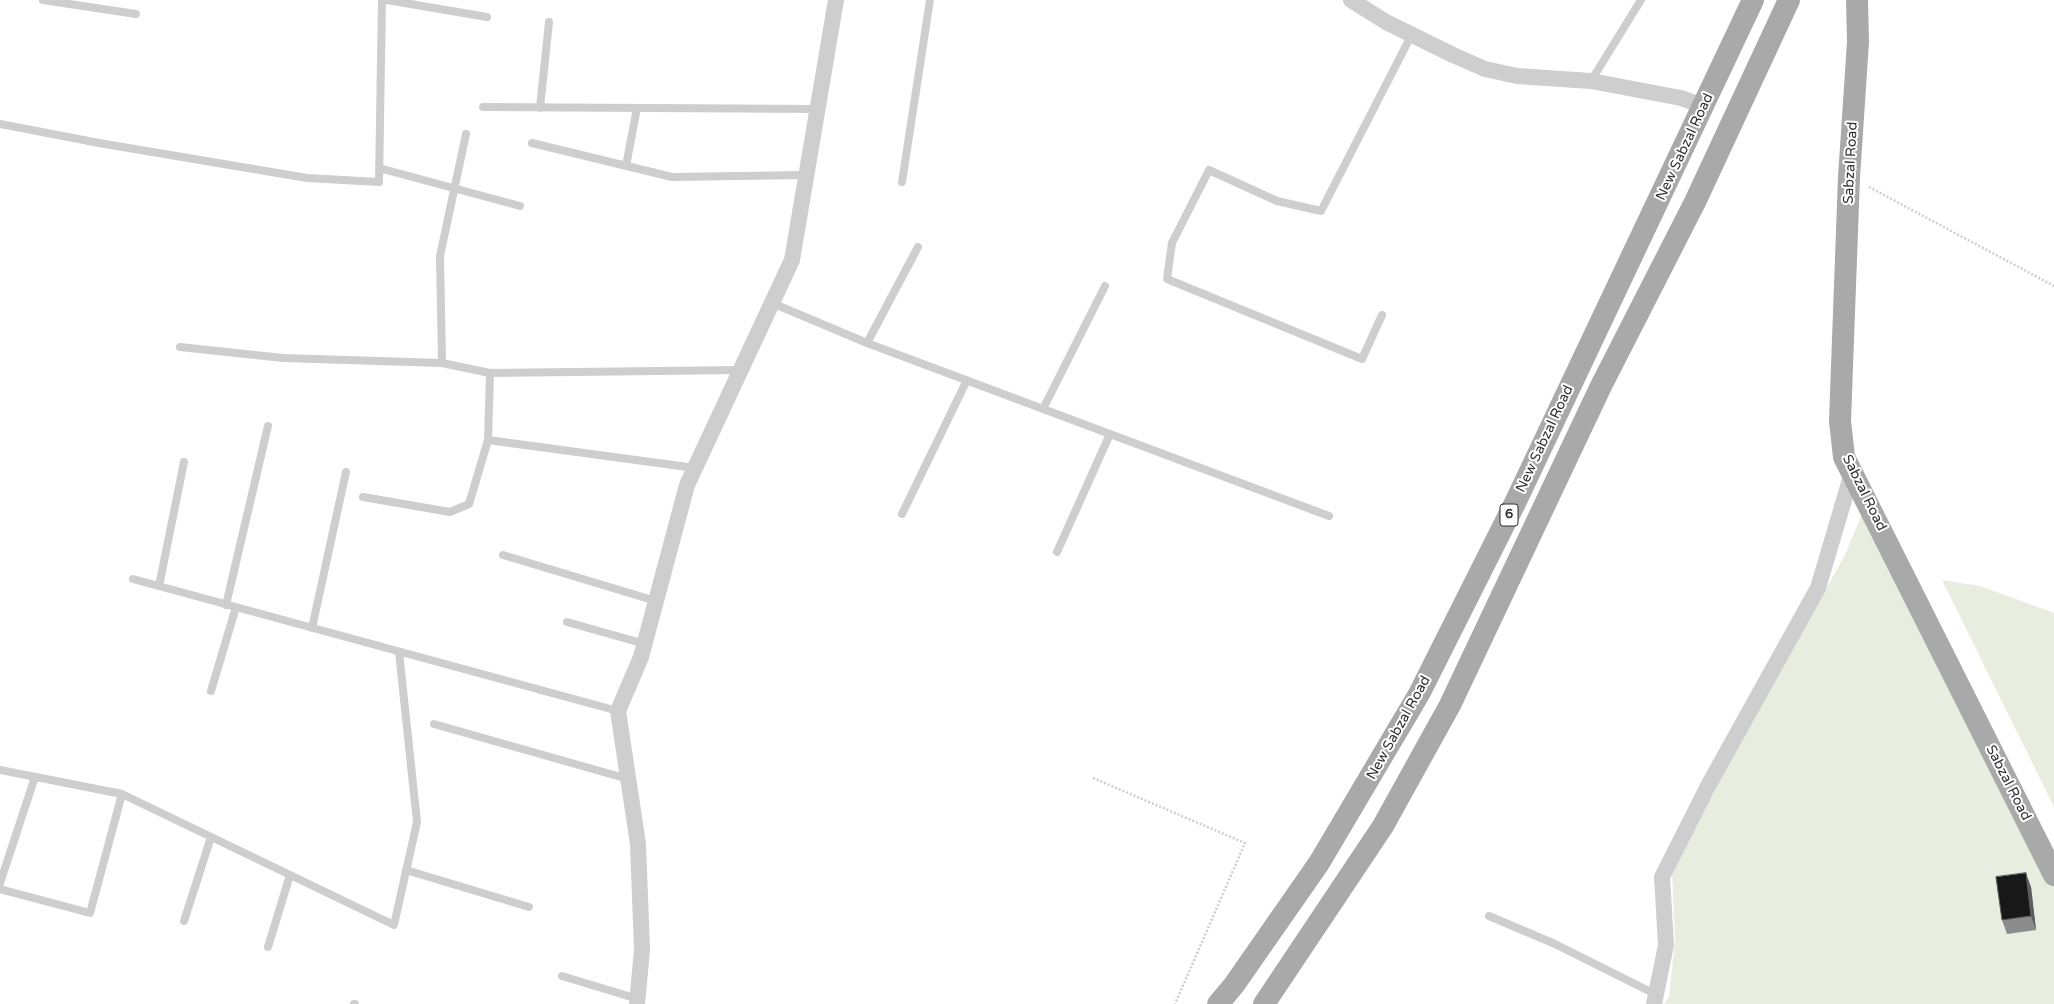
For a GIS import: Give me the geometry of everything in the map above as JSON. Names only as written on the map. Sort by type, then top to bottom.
[{"type":"main road","name":"New Sabzal Road","points":[[1218,1004],[1234,984],[1319,863],[1419,694],[1515,503],[1753,0]]},
{"type":"main road","name":"New Sabzal Road","points":[[1264,1004],[1383,826],[1450,706],[1601,386],[1695,202],[1789,0]]},
{"type":"main road","name":"Sabzal Road","points":[[1857,0],[1858,42],[1849,177],[1840,421],[1844,457],[2054,876]]},
{"type":"street","points":[[637,1001],[642,950],[638,844],[618,711],[645,644],[687,485],[792,260],[836,0]]},
{"type":"street","points":[[1351,0],[1386,22],[1453,55],[1484,68],[1517,76],[1591,81],[1680,98],[1704,106]]},
{"type":"street","points":[[1655,999],[1666,945],[1662,877],[1708,786],[1818,588],[1852,473]]},
{"type":"lane","points":[[43,0],[75,2],[136,14]]},
{"type":"lane","points":[[0,124],[99,144],[307,178],[379,182],[382,0]]},
{"type":"lane","points":[[387,0],[487,17]]},
{"type":"lane","points":[[902,182],[930,0]]},
{"type":"lane","points":[[1591,81],[1641,0]]},
{"type":"lane","points":[[540,108],[549,22]]},
{"type":"lane","points":[[1382,315],[1362,359],[1167,279],[1172,243],[1209,170],[1277,201],[1322,211],[1412,34]]},
{"type":"lane","points":[[483,107],[817,109]]},
{"type":"lane","points":[[626,166],[638,108]]},
{"type":"lane","points":[[442,362],[440,256],[453,188],[466,134]]},
{"type":"lane","points":[[532,143],[672,177],[806,175]]},
{"type":"lane","points":[[379,168],[520,206]]},
{"type":"lane","points":[[867,343],[918,247]]},
{"type":"lane","points":[[1043,408],[1105,286]]},
{"type":"lane","points":[[772,303],[867,343],[1329,516]]},
{"type":"lane","points":[[180,347],[283,358],[442,362],[490,373],[741,370]]},
{"type":"lane","points":[[363,497],[450,512],[469,504],[488,440],[490,373]]},
{"type":"lane","points":[[902,514],[966,380]]},
{"type":"lane","points":[[226,605],[268,426]]},
{"type":"lane","points":[[1057,552],[1110,434]]},
{"type":"lane","points":[[488,440],[695,468]]},
{"type":"lane","points":[[159,586],[184,462]]},
{"type":"lane","points":[[312,628],[346,472]]},
{"type":"lane","points":[[503,554],[656,601]]},
{"type":"lane","points":[[133,579],[618,711]]},
{"type":"lane","points":[[211,691],[236,607]]},
{"type":"lane","points":[[567,622],[645,644]]},
{"type":"lane","points":[[0,770],[122,794],[394,925],[417,822],[399,652]]},
{"type":"lane","points":[[434,724],[628,779]]},
{"type":"lane","points":[[0,883],[35,776]]},
{"type":"lane","points":[[0,889],[90,913],[122,794]]},
{"type":"lane","points":[[184,921],[211,837]]},
{"type":"lane","points":[[406,870],[529,907]]},
{"type":"lane","points":[[268,946],[290,875]]},
{"type":"lane","points":[[1489,916],[1555,944],[1655,999]]},
{"type":"lane","points":[[562,976],[637,1001]]},
{"type":"path","points":[[1849,177],[2054,286]]},
{"type":"path","points":[[1093,778],[1245,843],[1175,1004]]},
{"type":"shaded area","points":[[1865,507],[2054,870],[2054,1004],[1664,1004],[1669,997],[1675,941],[1672,870],[1769,690],[1844,557]]},
{"type":"shaded area","points":[[1942,580],[1980,586],[2054,613],[2054,807]]},
{"type":"building","points":[[2026,873],[2031,916],[2002,920],[1996,877]]}]
